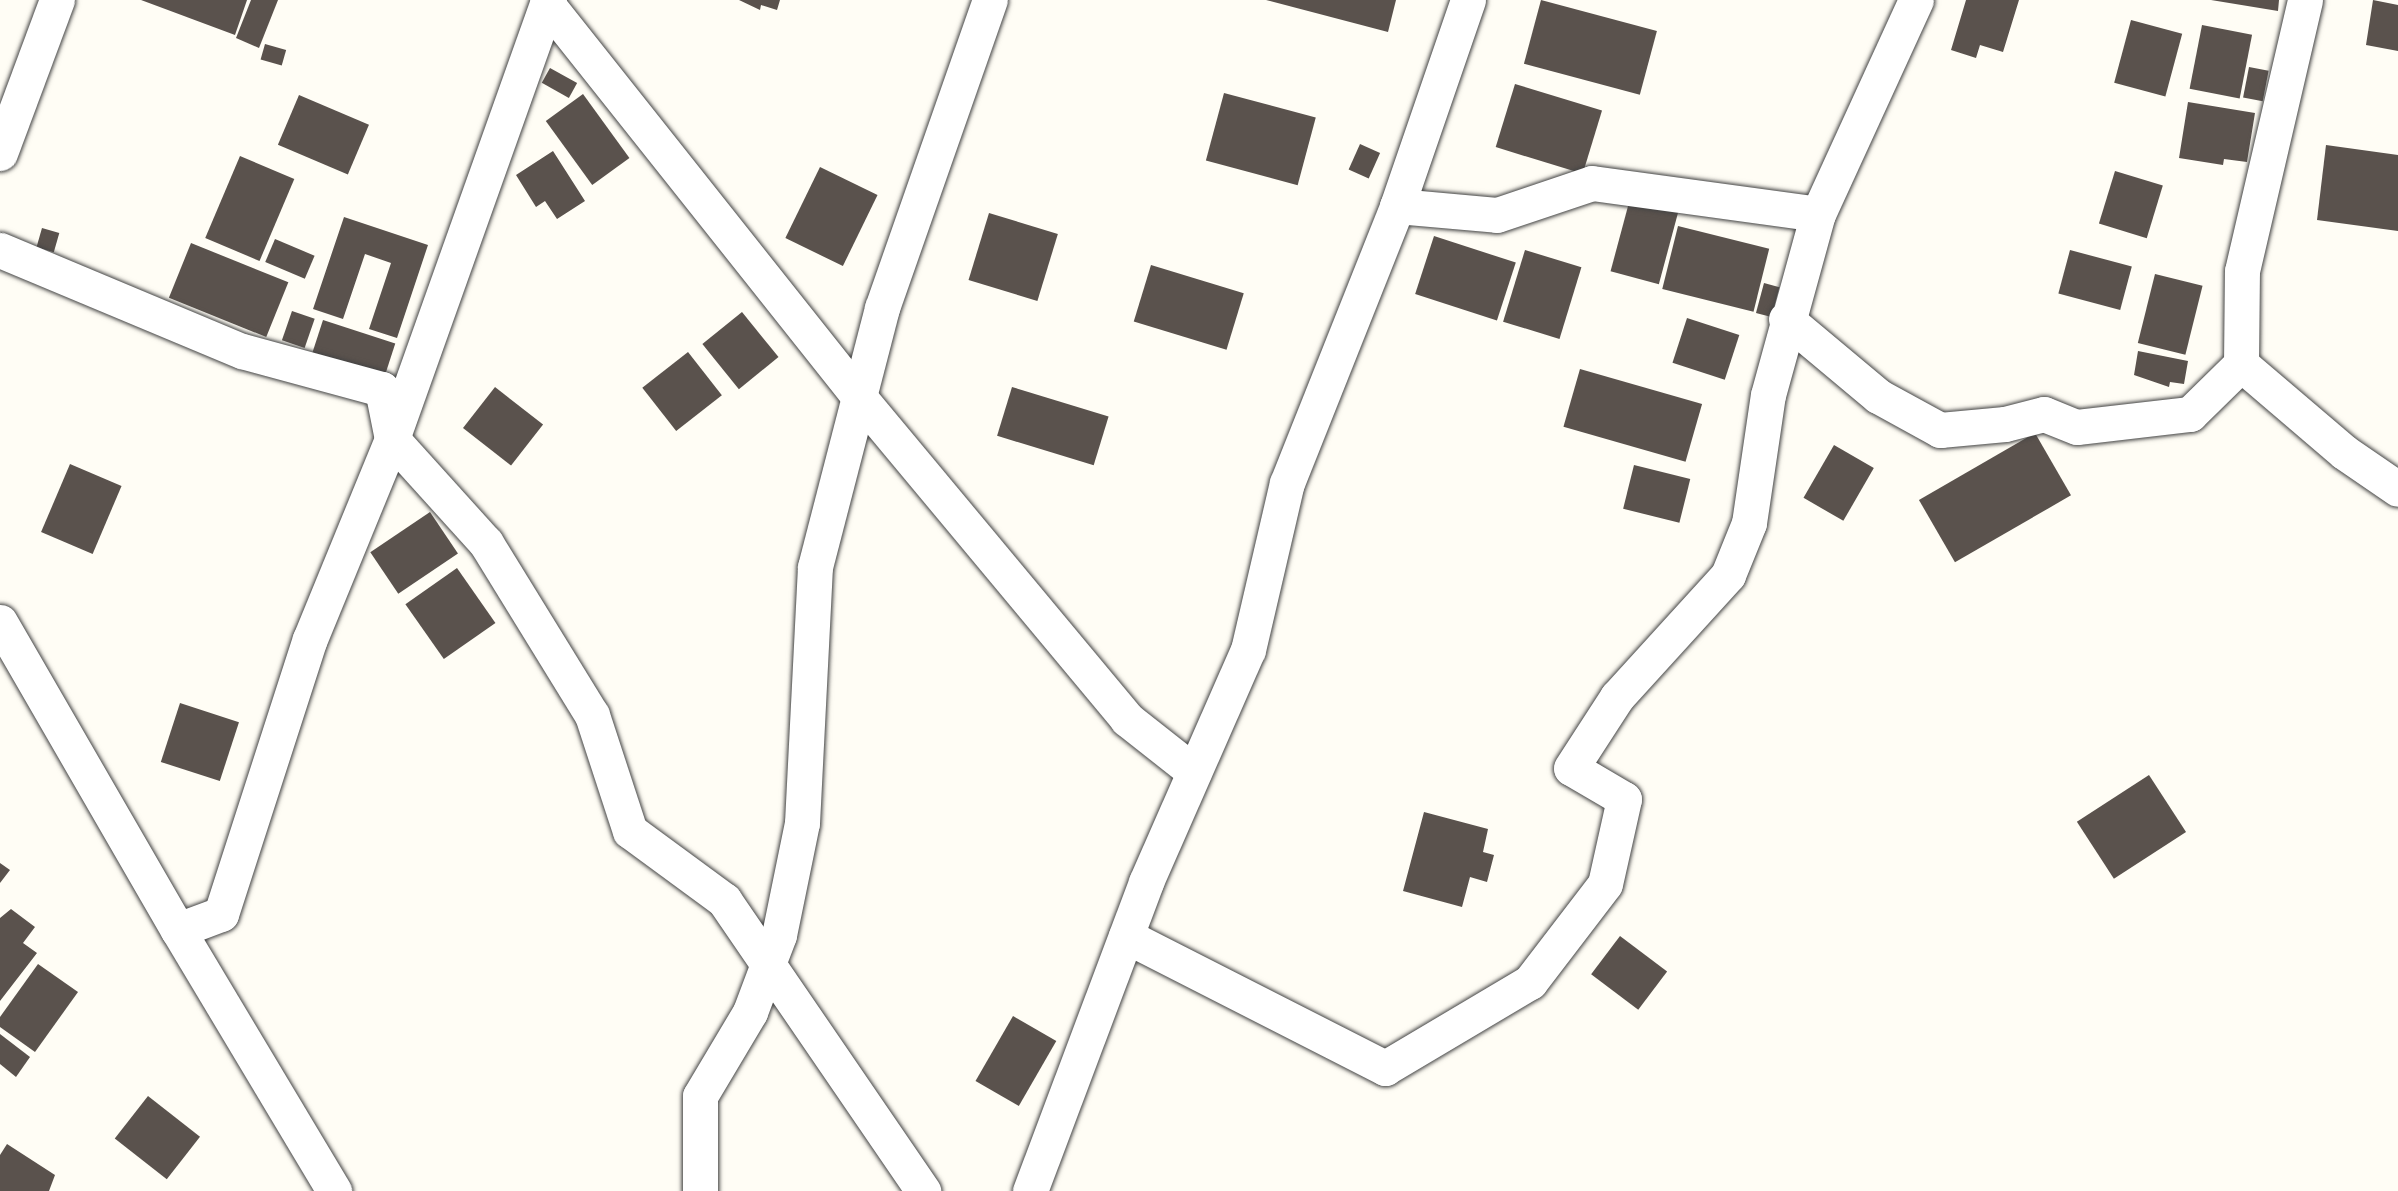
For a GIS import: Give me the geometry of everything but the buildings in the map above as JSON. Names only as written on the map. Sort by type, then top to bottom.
[{"type":"street","points":[[0,153],[57,0]]},
{"type":"street","points":[[700,1191],[700,1096],[750,1012],[779,935],[802,822],[815,567],[882,308],[990,0]]},
{"type":"street","points":[[1030,1191],[1126,936],[1248,650],[1287,483],[1397,206],[1468,0]]},
{"type":"street","points":[[1126,936],[1385,1068],[1530,982],[1605,884],[1624,799],[1571,768],[1617,697],[1727,575],[1749,523],[1768,395],[1786,319],[1818,214],[1916,0]]},
{"type":"street","points":[[1786,319],[1878,396],[1940,430],[2005,424],[2043,414],[2077,427],[2190,414],[2241,364],[2242,271],[2305,0]]},
{"type":"street","points":[[548,2],[859,397],[1127,719],[1194,772]]},
{"type":"street","points":[[178,930],[221,914],[310,639],[392,439],[548,2]]},
{"type":"street","points":[[1397,206],[1497,215],[1592,183],[1645,187],[1818,214]]},
{"type":"street","points":[[0,250],[242,351],[382,389],[392,439],[486,543],[592,715],[630,831],[724,900],[923,1191]]},
{"type":"street","points":[[2241,364],[2344,452],[2398,489]]},
{"type":"street","points":[[0,622],[178,930],[334,1191]]}]
